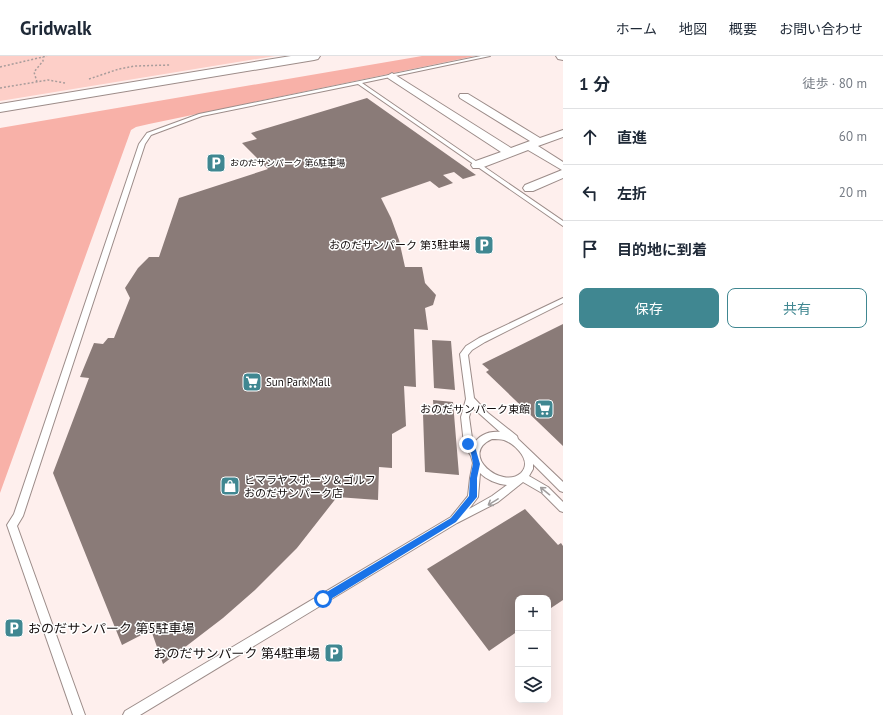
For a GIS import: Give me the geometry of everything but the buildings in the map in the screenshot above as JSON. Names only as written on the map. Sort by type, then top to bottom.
[{"type":"street","points":[[0,108],[314,56]]},
{"type":"street","points":[[392,76],[510,153]]},
{"type":"street","points":[[464,96],[534,144],[563,167]]},
{"type":"street","points":[[477,165],[563,133]]},
{"type":"street","points":[[529,188],[563,174]]},
{"type":"lane","points":[[79,715],[12,525],[20,508],[142,144],[150,134],[202,115],[488,56]]},
{"type":"lane","points":[[359,83],[563,224]]},
{"type":"lane","points":[[454,520],[473,497],[474,478],[477,464],[474,452],[468,444],[465,417],[470,399],[464,354],[469,348],[563,300]]},
{"type":"lane","points":[[470,399],[479,411],[502,427],[563,488]]},
{"type":"lane","points":[[129,715],[454,520],[486,506],[502,496],[523,477],[529,468],[528,457],[521,446],[511,439],[498,436],[486,437],[478,443],[474,452]]},
{"type":"lane","points":[[477,464],[489,476],[507,482],[523,477],[545,490],[563,508]]},
{"type":"path","points":[[0,67],[47,56]]},
{"type":"path","points":[[36,82],[34,72],[43,61],[43,57]]},
{"type":"path","points":[[85,80],[119,69],[136,66],[173,65]]},
{"type":"path","points":[[0,88],[48,80],[67,83]]},
{"type":"shaded area","points":[[0,56],[275,56],[0,101]]},
{"type":"shaded area","points":[[422,56],[475,56],[149,124],[136,127],[131,130],[0,493],[0,128]]},
{"type":"place","name":"おのだサンパーク 第6駐車場","points":[[216,163]]},
{"type":"place","name":"おのだサンパーク 第3駐車場","points":[[484,245]]},
{"type":"place","name":"Sun Park Mall","points":[[252,382]]},
{"type":"place","name":"おのだサンパーク東館","points":[[544,409]]},
{"type":"place","name":"ヒマラヤスポーツ＆ゴルフ おのだサンパーク店","points":[[230,486]]},
{"type":"place","name":"おのだサンパーク 第5駐車場","points":[[14,628]]},
{"type":"place","name":"おのだサンパーク 第4駐車場","points":[[334,653]]},
{"type":"route","points":[[323,599],[454,520],[473,497],[474,478],[477,464],[474,452],[468,444]]}]
